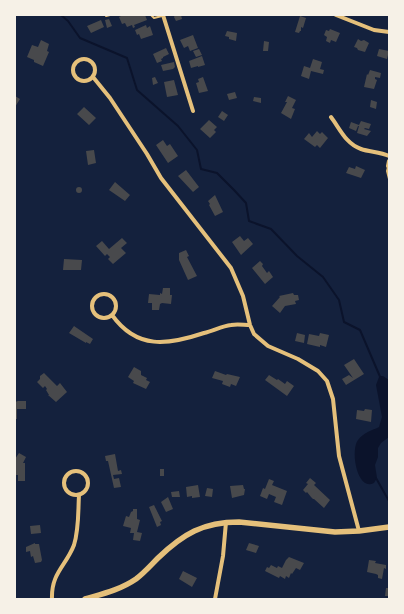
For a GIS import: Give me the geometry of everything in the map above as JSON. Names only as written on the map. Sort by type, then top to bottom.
[{"type":"street","points":[[163,15],[194,111]]},
{"type":"street","points":[[336,15],[374,30],[389,32]]},
{"type":"street","points":[[85,58],[92,61],[96,70],[93,77],[88,81],[83,81],[76,78],[73,74],[73,69],[76,62],[85,58]]},
{"type":"street","points":[[93,77],[110,98],[161,178],[231,268],[243,296],[250,325],[254,334],[268,346],[318,370],[327,381],[334,399],[339,456],[359,531]]},
{"type":"street","points":[[331,118],[346,139],[352,144],[362,149],[389,156]]},
{"type":"street","points":[[388,166],[389,161]]},
{"type":"street","points":[[106,294],[113,297],[116,310],[112,315],[107,318],[101,318],[95,314],[92,310],[92,303],[97,296],[106,294]]},
{"type":"street","points":[[112,315],[131,335],[161,343],[172,342],[231,325],[250,325]]},
{"type":"street","points":[[72,471],[81,471],[87,477],[88,487],[85,492],[79,495],[75,496],[69,494],[64,487],[65,477],[72,471]]},
{"type":"street","points":[[52,599],[54,581],[57,573],[74,544],[77,527],[79,495]]},
{"type":"street","points":[[215,599],[223,556],[226,522]]},
{"type":"street","points":[[84,599],[105,594],[128,584],[137,578],[174,543],[186,535],[197,529],[226,522],[335,532],[359,531],[389,527]]},
{"type":"lane","points":[[106,16],[110,15]]},
{"type":"lane","points":[[151,15],[154,18],[163,15]]},
{"type":"lane","points":[[388,166],[387,171],[389,179]]},
{"type":"water","points":[[381,376],[389,380],[389,437],[381,443],[378,448],[378,457],[375,465],[377,478],[374,483],[368,484],[359,476],[355,460],[355,452],[356,445],[360,437],[379,427],[382,417],[376,385],[379,377]]},
{"type":"building","points":[[123,15],[145,15],[147,20],[134,25],[135,27],[133,28],[132,25],[127,27],[125,23],[122,24],[119,17]]},
{"type":"building","points":[[175,15],[181,15],[182,19],[176,21],[174,17]]},
{"type":"building","points":[[300,16],[306,18],[303,28],[301,27],[301,31],[299,33],[295,32]]},
{"type":"building","points":[[109,19],[112,26],[107,28],[105,20]]},
{"type":"building","points":[[101,20],[104,27],[91,33],[87,26]]},
{"type":"building","points":[[146,25],[147,28],[150,26],[153,35],[141,39],[135,30]]},
{"type":"building","points":[[330,29],[340,33],[336,42],[331,40],[330,43],[326,41],[327,37],[324,35],[326,30],[329,31]]},
{"type":"building","points":[[227,31],[237,33],[236,41],[225,36]]},
{"type":"building","points":[[193,35],[198,48],[190,51],[188,46],[184,48],[180,40]]},
{"type":"building","points":[[358,39],[369,43],[365,52],[354,47]]},
{"type":"building","points":[[41,40],[49,44],[47,51],[49,52],[43,66],[27,57],[32,45],[38,47]]},
{"type":"building","points":[[264,41],[269,42],[268,51],[263,51]]},
{"type":"building","points":[[166,48],[169,54],[161,59],[162,61],[157,63],[153,54]]},
{"type":"building","points":[[199,49],[202,55],[196,57],[193,51]]},
{"type":"building","points":[[379,49],[389,51],[387,59],[377,56]]},
{"type":"building","points":[[202,56],[205,65],[191,68],[189,61]]},
{"type":"building","points":[[313,59],[322,62],[320,69],[324,70],[323,74],[311,71],[309,79],[301,76],[304,66],[310,68]]},
{"type":"building","points":[[174,62],[175,67],[173,69],[163,71],[161,65]]},
{"type":"building","points":[[370,70],[381,73],[380,78],[375,77],[377,80],[374,89],[364,87],[367,74],[368,75]]},
{"type":"building","points":[[155,77],[158,83],[153,85],[152,78]]},
{"type":"building","points":[[203,77],[208,91],[199,93],[196,83],[199,82],[198,79]]},
{"type":"building","points":[[174,80],[178,95],[167,97],[164,82]]},
{"type":"building","points":[[235,92],[237,98],[229,100],[227,94]]},
{"type":"building","points":[[15,96],[20,99],[15,107]]},
{"type":"building","points":[[288,96],[296,100],[292,108],[295,109],[291,119],[281,113],[287,102],[285,102]]},
{"type":"building","points":[[254,97],[261,98],[261,103],[253,101]]},
{"type":"building","points":[[371,100],[377,102],[376,109],[370,107]]},
{"type":"building","points":[[84,107],[96,118],[89,125],[77,114]]},
{"type":"building","points":[[222,111],[228,115],[224,121],[218,117]]},
{"type":"building","points":[[209,120],[217,127],[214,130],[216,132],[210,138],[200,129]]},
{"type":"building","points":[[361,121],[371,124],[369,129],[364,129],[371,131],[367,136],[357,133],[359,126],[356,131],[349,128],[351,122],[359,125]]},
{"type":"building","points":[[317,131],[320,134],[322,132],[328,138],[320,148],[317,145],[315,147],[304,139],[309,133],[312,137]]},
{"type":"building","points":[[163,140],[167,146],[170,144],[178,156],[168,163],[156,145]]},
{"type":"building","points":[[94,150],[96,163],[88,165],[86,151]]},
{"type":"building","points":[[356,166],[365,170],[361,178],[346,173],[349,167],[355,169]]},
{"type":"building","points":[[186,170],[199,187],[193,192],[178,176]]},
{"type":"building","points":[[115,182],[130,195],[125,201],[109,190]]},
{"type":"building","points":[[79,187],[82,190],[79,193],[76,190]]},
{"type":"building","points":[[215,195],[223,212],[215,216],[208,201]]},
{"type":"building","points":[[240,236],[244,241],[248,238],[253,244],[241,255],[232,242]]},
{"type":"building","points":[[122,238],[127,243],[121,248],[126,253],[113,264],[108,259],[110,257],[107,254],[105,256],[96,246],[102,241],[109,249]]},
{"type":"building","points":[[186,250],[189,256],[187,257],[197,276],[188,280],[179,260],[179,253]]},
{"type":"building","points":[[64,259],[82,260],[81,270],[63,270]]},
{"type":"building","points":[[260,261],[267,273],[269,271],[273,277],[265,284],[252,268]]},
{"type":"building","points":[[163,288],[170,288],[170,295],[172,295],[171,304],[162,303],[160,304],[159,310],[152,310],[152,303],[148,303],[149,294],[160,295],[160,293],[162,294]]},
{"type":"building","points":[[293,293],[294,295],[298,295],[299,300],[295,301],[296,304],[285,306],[280,313],[272,306],[280,297],[279,296]]},
{"type":"building","points":[[74,326],[93,339],[90,344],[69,333]]},
{"type":"building","points":[[297,333],[305,335],[304,343],[295,341]]},
{"type":"building","points":[[320,333],[329,335],[326,347],[307,344],[309,334],[319,336]]},
{"type":"building","points":[[354,359],[364,374],[346,385],[342,379],[349,375],[353,378],[344,365]]},
{"type":"building","points":[[134,367],[141,371],[141,375],[147,378],[146,380],[150,382],[146,389],[133,383],[134,381],[128,377]]},
{"type":"building","points":[[215,371],[226,375],[240,377],[236,386],[231,384],[230,387],[222,384],[223,381],[212,378]]},
{"type":"building","points":[[44,373],[57,386],[60,383],[67,392],[56,402],[48,395],[45,386],[43,388],[37,382],[40,379],[40,376]]},
{"type":"building","points":[[269,375],[285,384],[287,381],[294,386],[287,396],[265,380]]},
{"type":"building","points":[[26,401],[26,409],[17,409],[17,419],[15,419],[15,402]]},
{"type":"building","points":[[365,409],[372,410],[371,422],[356,419],[357,410],[364,411]]},
{"type":"building","points":[[19,453],[26,457],[23,463],[25,463],[25,481],[18,481],[18,475],[16,475],[15,459]]},
{"type":"building","points":[[115,454],[118,471],[121,470],[122,474],[113,475],[114,479],[119,478],[121,487],[114,488],[108,461],[106,461],[105,456]]},
{"type":"building","points":[[160,469],[164,469],[164,476],[160,476]]},
{"type":"building","points":[[310,478],[316,483],[314,485],[330,500],[324,508],[303,490],[308,484],[306,483]]},
{"type":"building","points":[[269,479],[274,481],[272,485],[287,491],[282,505],[274,502],[276,497],[269,494],[267,499],[260,496]]},
{"type":"building","points":[[198,485],[200,497],[187,497],[186,487]]},
{"type":"building","points":[[243,485],[245,489],[244,495],[232,498],[230,486]]},
{"type":"building","points":[[207,488],[213,489],[212,497],[205,496]]},
{"type":"building","points":[[179,491],[180,497],[172,497],[171,492]]},
{"type":"building","points":[[168,497],[173,509],[166,512],[161,502]]},
{"type":"building","points":[[154,505],[162,521],[160,522],[161,525],[157,527],[149,507]]},
{"type":"building","points":[[133,509],[137,509],[137,519],[140,520],[137,532],[142,533],[140,541],[133,540],[134,533],[130,533],[131,528],[123,526],[126,516],[129,517]]},
{"type":"building","points":[[40,525],[41,533],[31,534],[30,526]]},
{"type":"building","points":[[35,543],[39,544],[42,560],[41,562],[35,563],[33,556],[31,557],[30,551],[26,552],[26,547]]},
{"type":"building","points":[[249,543],[259,546],[256,553],[246,550]]},
{"type":"building","points":[[289,557],[304,563],[300,570],[296,568],[292,574],[291,573],[289,578],[286,576],[285,579],[280,576],[279,578],[265,571],[267,567],[269,568],[271,565],[277,568],[278,566],[282,568]]},
{"type":"building","points":[[369,560],[386,565],[382,579],[378,578],[378,575],[376,574],[367,572]]},
{"type":"building","points":[[183,571],[197,578],[192,587],[179,579]]},
{"type":"building","points":[[386,588],[389,588],[389,596],[385,596]]},
{"type":"waterway","points":[[61,15],[68,21],[80,38],[127,58],[137,90],[178,126],[197,150],[201,169],[217,173],[246,203],[249,221],[271,229],[297,256],[323,277],[339,300],[344,322],[360,330],[381,379]]},
{"type":"waterway","points":[[376,478],[389,501]]}]
